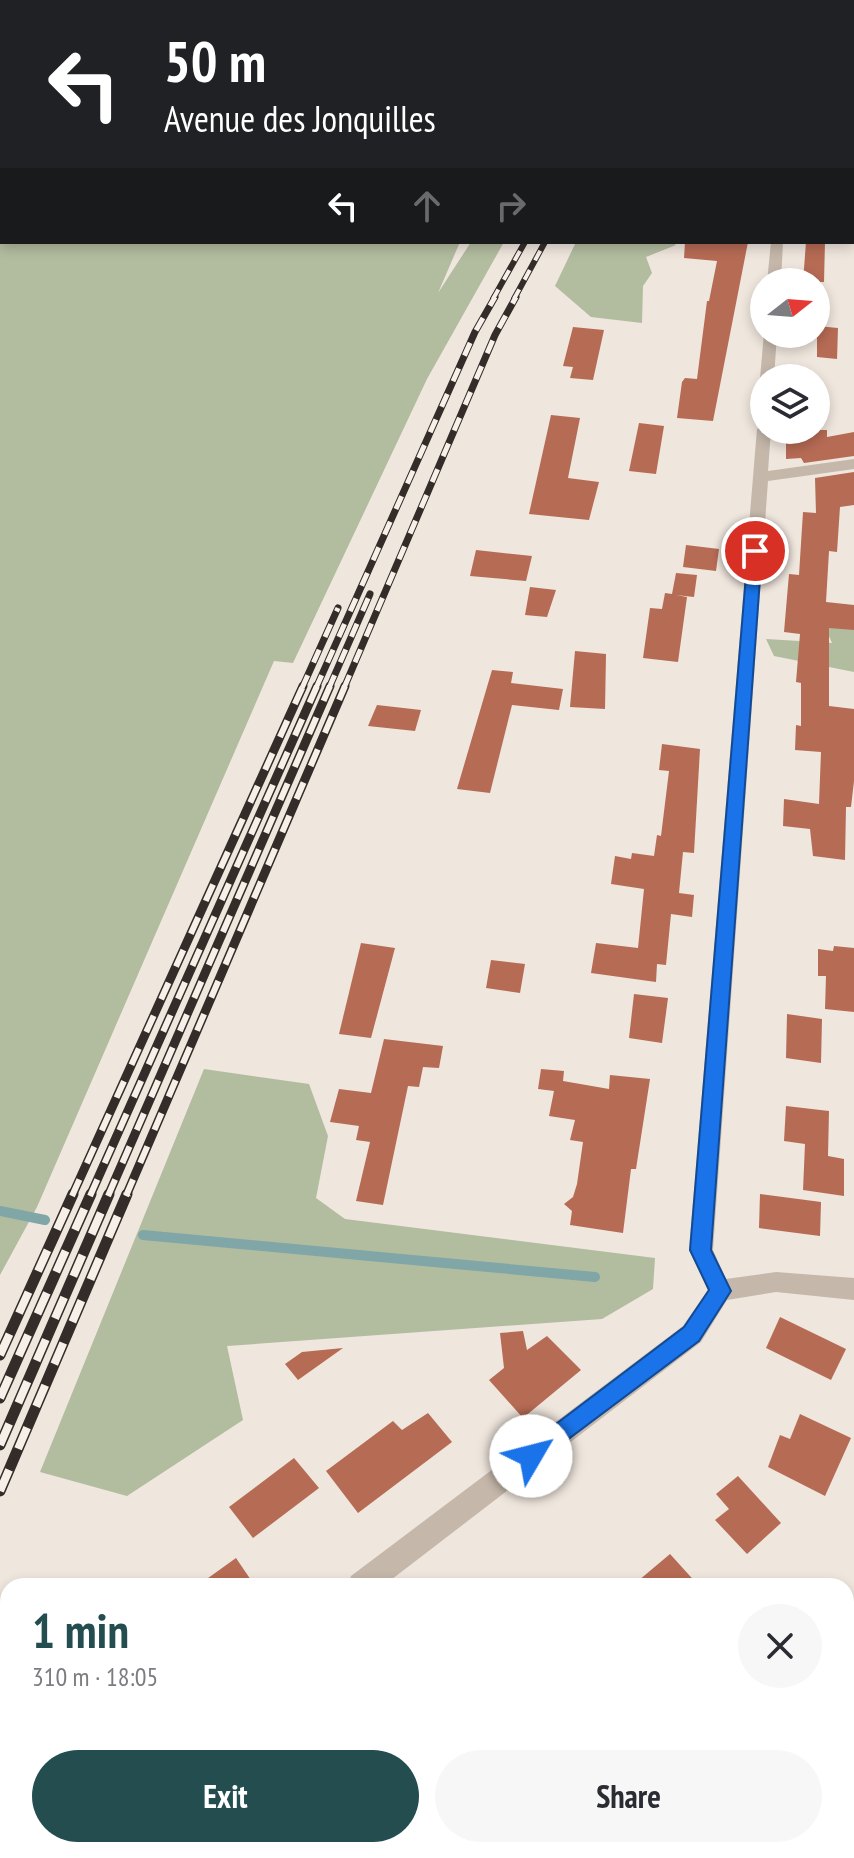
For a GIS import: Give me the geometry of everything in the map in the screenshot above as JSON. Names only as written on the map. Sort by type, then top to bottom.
[{"type":"street","points":[[775,268],[777,244]]},
{"type":"street","points":[[720,1291],[701,1250],[763,444]]},
{"type":"street","points":[[761,476],[780,476],[854,464]]},
{"type":"street","points":[[372,1578],[692,1334],[720,1291],[776,1282],[854,1289]]},
{"type":"green space","points":[[0,244],[459,244],[438,293],[470,244],[503,244],[427,379],[293,663],[274,661],[37,1207],[0,1275]]},
{"type":"green space","points":[[575,244],[676,245],[646,257],[652,273],[643,286],[642,323],[591,317],[555,286]]},
{"type":"green space","points":[[825,627],[854,628],[854,672],[774,656],[766,639],[832,643]]},
{"type":"green space","points":[[204,1069],[309,1084],[328,1136],[316,1198],[345,1219],[655,1258],[653,1289],[602,1319],[227,1346],[243,1420],[127,1496],[40,1472]]},
{"type":"building","points":[[685,244],[748,244],[713,421],[677,418],[682,382],[685,378],[697,379],[707,301],[717,261],[684,258]]},
{"type":"building","points":[[806,244],[825,244],[824,268],[804,268]]},
{"type":"building","points":[[573,327],[604,330],[593,380],[570,378],[573,367],[563,366]]},
{"type":"building","points":[[830,327],[838,328],[837,359],[817,357],[817,348],[830,348]]},
{"type":"building","points":[[551,415],[580,418],[568,478],[599,482],[589,520],[529,514]]},
{"type":"building","points":[[639,423],[664,426],[656,474],[629,471]]},
{"type":"building","points":[[854,432],[854,456],[804,463],[801,458],[786,459],[786,444],[830,444],[830,436]]},
{"type":"building","points":[[854,472],[854,505],[840,507],[837,552],[829,551],[826,602],[854,605],[854,630],[829,628],[829,706],[854,709],[854,781],[851,807],[846,807],[845,860],[813,856],[810,829],[783,826],[784,799],[819,804],[821,752],[795,750],[796,725],[801,726],[801,683],[796,682],[800,634],[784,632],[789,574],[799,575],[803,512],[816,513],[815,478]]},
{"type":"building","points":[[686,545],[719,549],[716,571],[683,567]]},
{"type":"building","points":[[476,550],[532,556],[526,581],[470,576]]},
{"type":"building","points":[[676,573],[697,575],[694,597],[676,595],[687,597],[678,662],[643,658],[650,608],[662,609],[665,593],[672,594]]},
{"type":"building","points":[[530,587],[556,590],[547,617],[525,615]]},
{"type":"building","points":[[575,651],[606,654],[605,709],[570,707]]},
{"type":"building","points":[[492,670],[513,672],[511,683],[563,689],[559,710],[512,705],[490,793],[457,789]]},
{"type":"building","points":[[377,705],[421,710],[415,731],[368,726]]},
{"type":"building","points":[[662,744],[700,749],[694,853],[683,852],[679,893],[694,895],[692,917],[671,914],[666,965],[657,964],[656,982],[591,973],[596,943],[638,948],[644,889],[611,884],[615,856],[631,859],[632,853],[654,856],[657,835],[661,836],[669,771],[659,770]]},
{"type":"building","points":[[361,943],[395,948],[371,1038],[339,1034]]},
{"type":"building","points":[[834,946],[854,948],[854,1012],[825,1009],[826,976],[818,976],[818,949],[833,951]]},
{"type":"building","points":[[491,960],[525,964],[520,993],[486,988]]},
{"type":"building","points":[[634,994],[668,998],[662,1043],[629,1038]]},
{"type":"building","points":[[787,1014],[822,1019],[821,1063],[786,1058]]},
{"type":"building","points":[[384,1039],[443,1046],[439,1068],[423,1067],[419,1087],[408,1086],[383,1205],[356,1201],[370,1142],[356,1140],[359,1126],[330,1122],[339,1089],[371,1093]]},
{"type":"building","points":[[541,1069],[564,1071],[563,1081],[609,1089],[610,1075],[650,1079],[636,1169],[631,1169],[623,1233],[570,1225],[572,1211],[564,1204],[573,1197],[577,1184],[583,1142],[570,1140],[575,1120],[549,1116],[554,1091],[538,1089]]},
{"type":"building","points":[[786,1106],[829,1111],[828,1156],[844,1159],[844,1196],[803,1190],[805,1144],[784,1141]]},
{"type":"building","points":[[760,1194],[821,1202],[820,1236],[759,1228]]},
{"type":"building","points":[[780,1317],[846,1349],[831,1380],[766,1348]]},
{"type":"building","points":[[523,1331],[527,1350],[547,1336],[581,1370],[523,1418],[489,1380],[504,1368],[500,1333]]},
{"type":"building","points":[[343,1348],[298,1380],[285,1364],[302,1352]]},
{"type":"building","points":[[428,1413],[452,1442],[358,1513],[326,1471],[393,1421],[402,1430]]},
{"type":"building","points":[[800,1414],[851,1438],[825,1496],[768,1467],[780,1435],[790,1439]]},
{"type":"building","points":[[294,1458],[319,1488],[253,1538],[229,1507]]},
{"type":"building","points":[[738,1476],[781,1523],[747,1554],[715,1520],[729,1509],[716,1494]]},
{"type":"building","points":[[670,1554],[692,1578],[642,1578]]},
{"type":"building","points":[[236,1558],[250,1578],[208,1578]]},
{"type":"waterway","points":[[0,1211],[45,1220]]},
{"type":"waterway","points":[[143,1235],[595,1277]]},
{"type":"railway","points":[[493,299],[524,244]]},
{"type":"railway","points":[[514,299],[544,244]]},
{"type":"railway","points":[[316,688],[475,332],[495,297]]},
{"type":"railway","points":[[344,688],[495,335],[516,297]]},
{"type":"railway","points":[[329,688],[370,594]]},
{"type":"railway","points":[[302,688],[338,608]]},
{"type":"railway","points":[[72,1196],[303,686]]},
{"type":"railway","points":[[90,1196],[317,686]]},
{"type":"railway","points":[[108,1196],[330,686]]},
{"type":"railway","points":[[126,1196],[345,686]]},
{"type":"railway","points":[[0,1355],[73,1194]]},
{"type":"railway","points":[[0,1398],[91,1194]]},
{"type":"railway","points":[[0,1445],[109,1194]]},
{"type":"railway","points":[[0,1491],[127,1194]]},
{"type":"route","points":[[531,1456],[692,1334],[720,1291],[701,1250],[755,551]]}]
